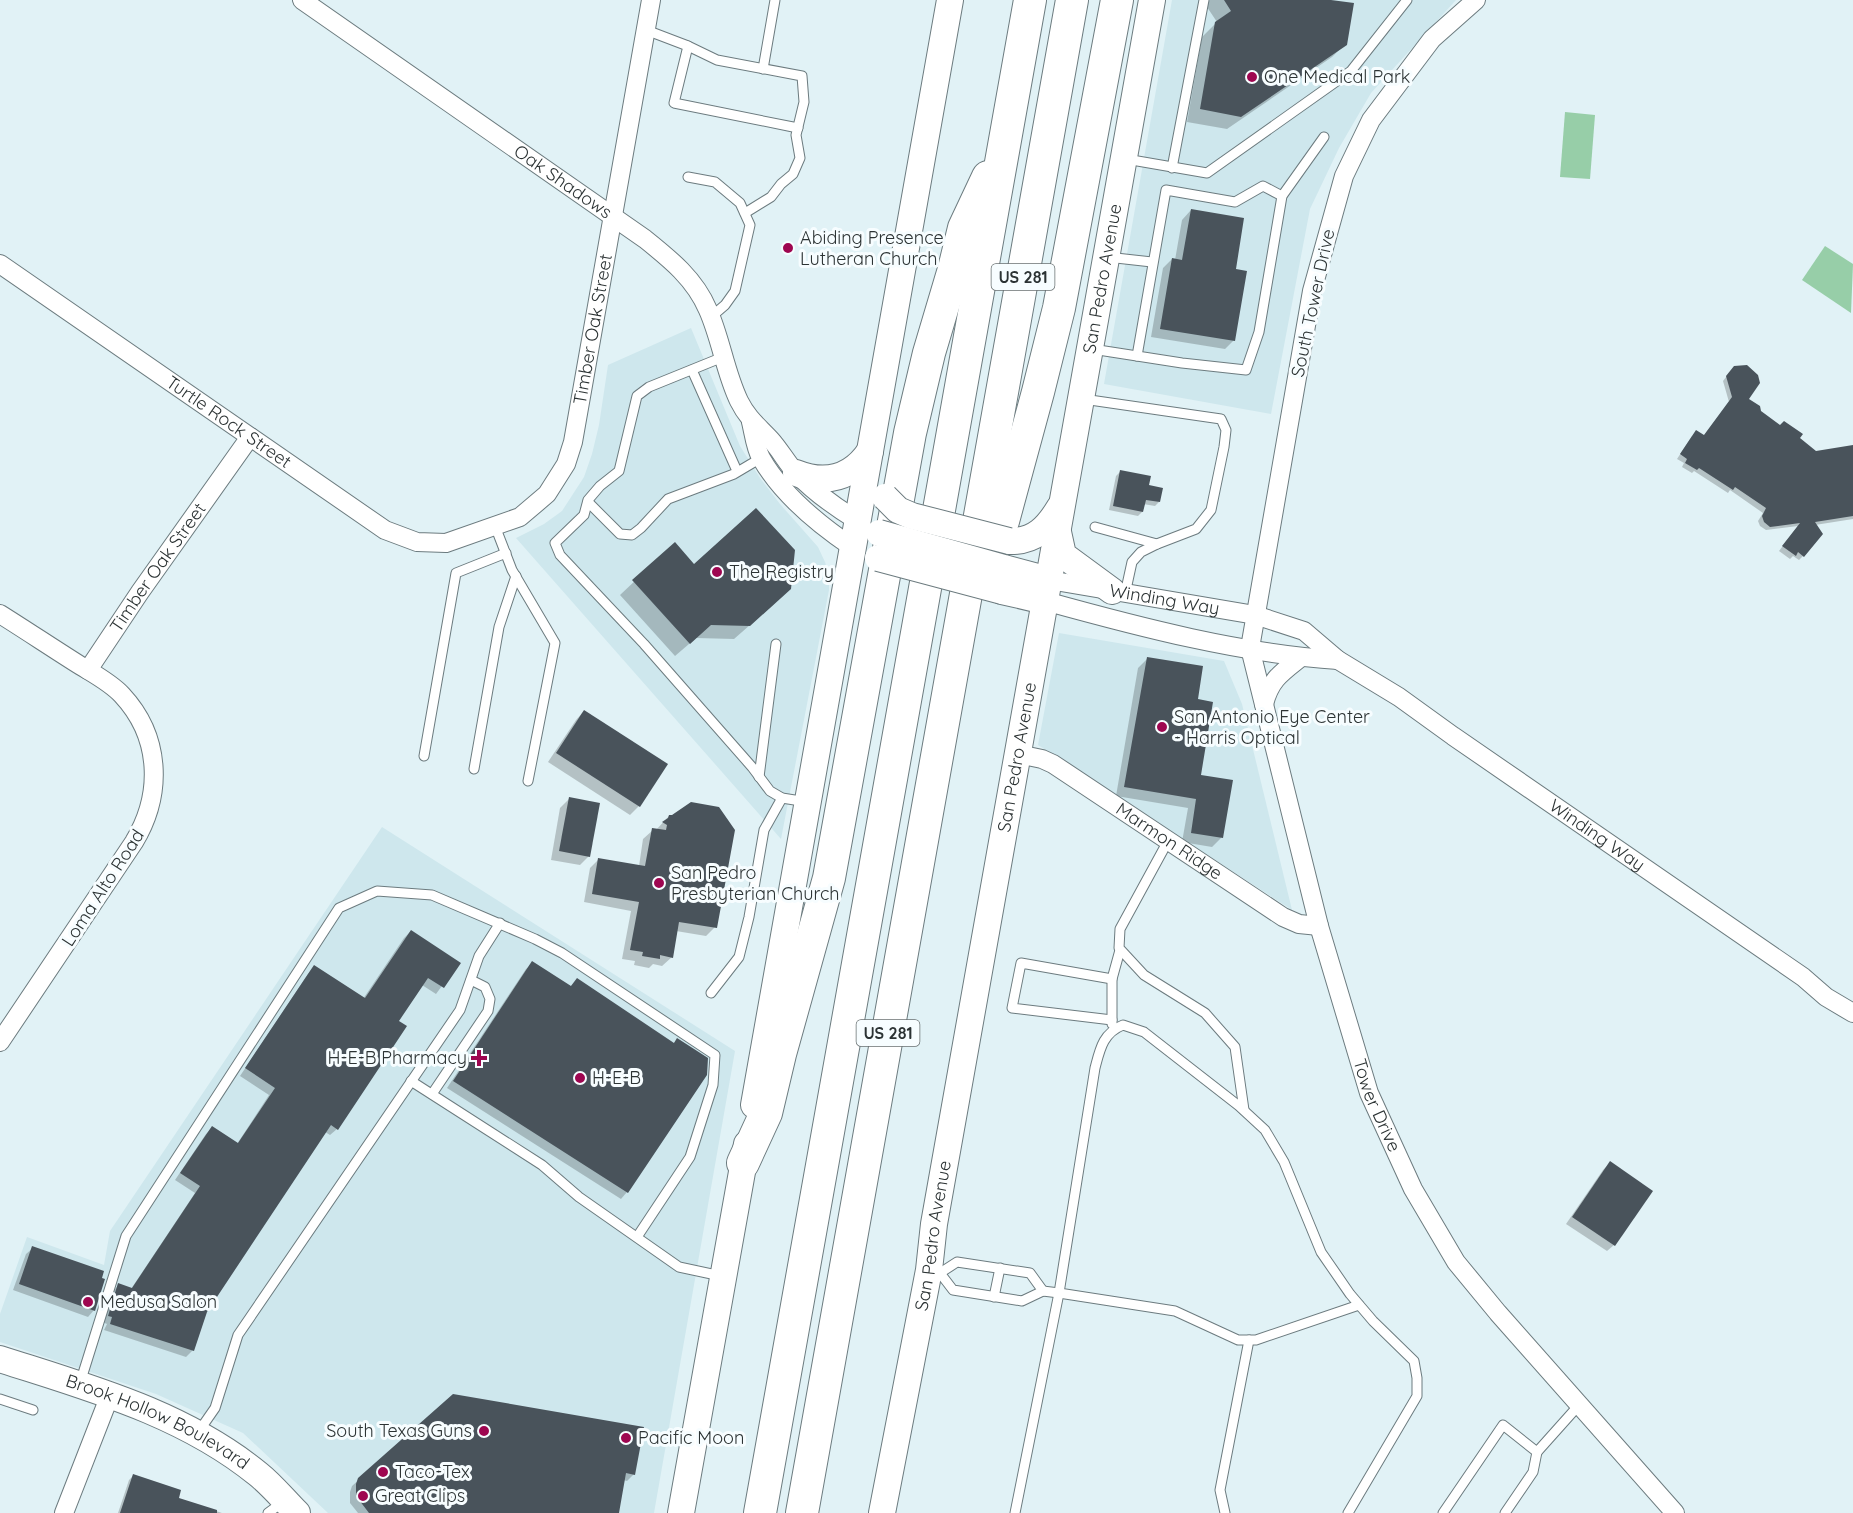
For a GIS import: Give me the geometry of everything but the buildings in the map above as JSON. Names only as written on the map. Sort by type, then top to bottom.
[{"type":"highway","name":"US 281","points":[[760,1513],[1030,0]]},
{"type":"highway","name":"US 281","points":[[802,1513],[1072,0]]},
{"type":"highway","points":[[973,553],[1003,521],[1038,392],[1059,308],[1117,0]]},
{"type":"highway","points":[[743,1163],[766,1113],[829,878],[910,433],[926,362],[964,228],[1005,141]]},
{"type":"main road","points":[[681,1513],[852,547],[868,527],[869,456],[950,0]]},
{"type":"main road","name":"San Pedro Avenue","points":[[882,1513],[934,1272],[934,1224],[1152,0]]},
{"type":"main road","points":[[796,473],[817,478],[839,476],[854,470],[869,456]]},
{"type":"main road","points":[[869,456],[876,484],[898,510],[912,516],[1009,541],[1023,540],[1038,534],[1052,521],[1062,504]]},
{"type":"main road","points":[[868,527],[1003,580]]},
{"type":"main road","points":[[1058,532],[1064,555],[1126,594]]},
{"type":"main road","points":[[852,547],[879,558],[1047,590]]},
{"type":"main road","name":"Brook Hollow Boulevard","points":[[0,1359],[110,1395],[159,1414],[198,1433],[227,1450],[260,1475],[283,1509]]},
{"type":"street","name":"Oak Shadows","points":[[302,0],[645,239],[684,272],[698,290],[711,317],[739,400],[752,422],[771,440],[796,473],[826,500],[868,527]]},
{"type":"street","name":"Timber Oak Street","points":[[469,536],[520,517],[547,494],[566,464],[573,442],[651,0]]},
{"type":"street","name":"South Tower Drive","points":[[1255,615],[1312,291],[1344,176],[1371,120],[1432,39],[1476,0]]},
{"type":"street","name":"Turtle Rock Street","points":[[0,264],[385,530],[417,542],[446,543],[469,536]]},
{"type":"street","name":"Oak Shadows","points":[[752,422],[756,447],[761,458],[796,501],[828,530],[852,547]]},
{"type":"street","name":"Timber Oak Street","points":[[88,670],[250,436]]},
{"type":"street","name":"Winding Way","points":[[1047,590],[1137,625],[1171,634],[1300,658],[1338,660]]},
{"type":"street","name":"Winding Way","points":[[1047,590],[1126,594],[1255,615],[1304,631],[1338,660],[1399,697],[1803,977],[1826,997],[1853,1013]]},
{"type":"street","points":[[1126,594],[1137,625]]},
{"type":"street","name":"Loma Alto Road","points":[[0,614],[120,693],[137,714],[148,736],[154,760],[154,785],[150,809],[135,843],[0,1042]]},
{"type":"street","name":"Tower Drive","points":[[1255,615],[1250,648],[1319,926],[1369,1093],[1413,1189],[1456,1262],[1498,1313],[1675,1513]]},
{"type":"street","points":[[1264,704],[1268,690],[1276,677],[1300,658]]},
{"type":"street","name":"Marmon Ridge","points":[[1018,754],[1053,764],[1283,917],[1299,924],[1319,926]]},
{"type":"street","points":[[64,1513],[110,1395]]},
{"type":"lane","points":[[763,69],[775,0]]},
{"type":"lane","points":[[1172,168],[1204,0]]},
{"type":"lane","points":[[1124,159],[1207,173],[1352,71],[1407,0]]},
{"type":"lane","points":[[646,30],[717,60],[802,76],[804,102],[796,135],[800,158],[793,174],[771,197],[745,213]]},
{"type":"lane","points":[[688,46],[674,103],[798,128]]},
{"type":"lane","points":[[1090,349],[1246,370],[1259,332],[1282,196],[1324,137]]},
{"type":"lane","points":[[688,177],[715,182],[740,203],[750,225],[735,291],[711,317]]},
{"type":"lane","points":[[1137,356],[1166,190],[1235,202],[1263,186],[1282,196]]},
{"type":"lane","points":[[1106,256],[1152,262]]},
{"type":"lane","points":[[723,357],[649,387],[637,396],[619,471],[600,486],[588,502],[584,515],[555,543],[560,555],[644,644],[770,791],[782,798],[807,802]]},
{"type":"lane","points":[[693,370],[737,471]]},
{"type":"lane","points":[[1081,398],[1221,419],[1226,430],[1210,510],[1196,529],[1141,552],[1132,562],[1126,594]]},
{"type":"lane","points":[[588,502],[620,534],[632,535],[668,499],[737,471],[761,458]]},
{"type":"lane","points":[[495,526],[516,576],[555,643],[528,780]]},
{"type":"lane","points":[[1095,527],[1157,544]]},
{"type":"lane","points":[[424,756],[456,573],[506,553]]},
{"type":"lane","points":[[474,769],[499,627],[516,576]]},
{"type":"lane","points":[[759,777],[776,644]]},
{"type":"lane","points":[[711,993],[739,957],[764,830],[782,798]]},
{"type":"lane","points":[[1015,1513],[1059,1293],[1095,1068],[1100,1049],[1112,1025],[1112,979],[1120,950],[1120,929],[1168,841]]},
{"type":"lane","points":[[80,1385],[126,1236],[339,908],[376,891],[432,895],[500,923],[562,953],[715,1055],[713,1085],[690,1157],[638,1237]]},
{"type":"lane","points":[[198,1433],[215,1408],[238,1335],[460,1010],[479,956],[500,923]]},
{"type":"lane","points":[[1120,950],[1144,975],[1204,1013],[1235,1047],[1244,1110]]},
{"type":"lane","points":[[1112,979],[1021,963],[1012,1008],[1123,1025],[1144,1032],[1244,1110],[1265,1130],[1284,1162],[1321,1252],[1359,1305],[1413,1360],[1417,1378],[1417,1396],[1348,1513]]},
{"type":"lane","points":[[432,1094],[488,1011],[490,999],[485,987],[471,981]]},
{"type":"lane","points":[[411,1081],[542,1165],[579,1197],[679,1267],[723,1276]]},
{"type":"lane","points":[[1043,1291],[1030,1273],[957,1262],[934,1272],[953,1290],[1022,1301],[1043,1291],[1175,1311],[1238,1340],[1256,1340],[1359,1305]]},
{"type":"lane","points":[[994,1296],[1000,1268]]},
{"type":"lane","points":[[1225,1513],[1220,1490],[1250,1340]]},
{"type":"lane","points":[[0,1398],[33,1410]]},
{"type":"lane","points":[[1505,1513],[1533,1472],[1537,1452],[1579,1405]]},
{"type":"lane","points":[[1443,1513],[1503,1425],[1537,1452]]},
{"type":"shaded area","points":[[1172,0],[1456,0],[1371,93],[1339,148],[1310,209],[1271,414],[1104,384]]},
{"type":"shaded area","points":[[691,328],[740,446],[780,504],[818,547],[829,576],[829,590],[781,839],[516,538],[544,524],[562,511],[584,477],[599,425],[608,365]]},
{"type":"shaded area","points":[[1059,633],[1224,661],[1242,704],[1292,910],[1038,745]]},
{"type":"shaded area","points":[[382,827],[735,1051],[654,1513],[328,1513],[243,1433],[156,1394],[0,1342],[0,1314],[27,1237],[104,1265],[110,1231]]},
{"type":"green space","points":[[1565,112],[1595,115],[1590,179],[1560,177]]},
{"type":"green space","points":[[1825,246],[1853,264],[1851,313],[1802,280]]},
{"type":"place","name":"One Medical Park","points":[[1252,77]]},
{"type":"place","name":"Abiding Presence Lutheran Church","points":[[788,248]]},
{"type":"place","name":"The Registry","points":[[717,572]]},
{"type":"place","name":"San Antonio Eye Center - Harris Optical","points":[[1162,727]]},
{"type":"place","name":"San Pedro Presbyterian Church","points":[[659,883]]},
{"type":"place","name":"H-E-B Pharmacy","points":[[479,1058]]},
{"type":"place","name":"H-E-B","points":[[580,1078]]},
{"type":"place","name":"Medusa Salon","points":[[88,1302]]},
{"type":"place","name":"South Texas Guns","points":[[484,1431]]},
{"type":"place","name":"Pacific Moon","points":[[626,1438]]},
{"type":"place","name":"Taco-Tex","points":[[383,1472]]},
{"type":"place","name":"Great Clips","points":[[363,1496]]}]
